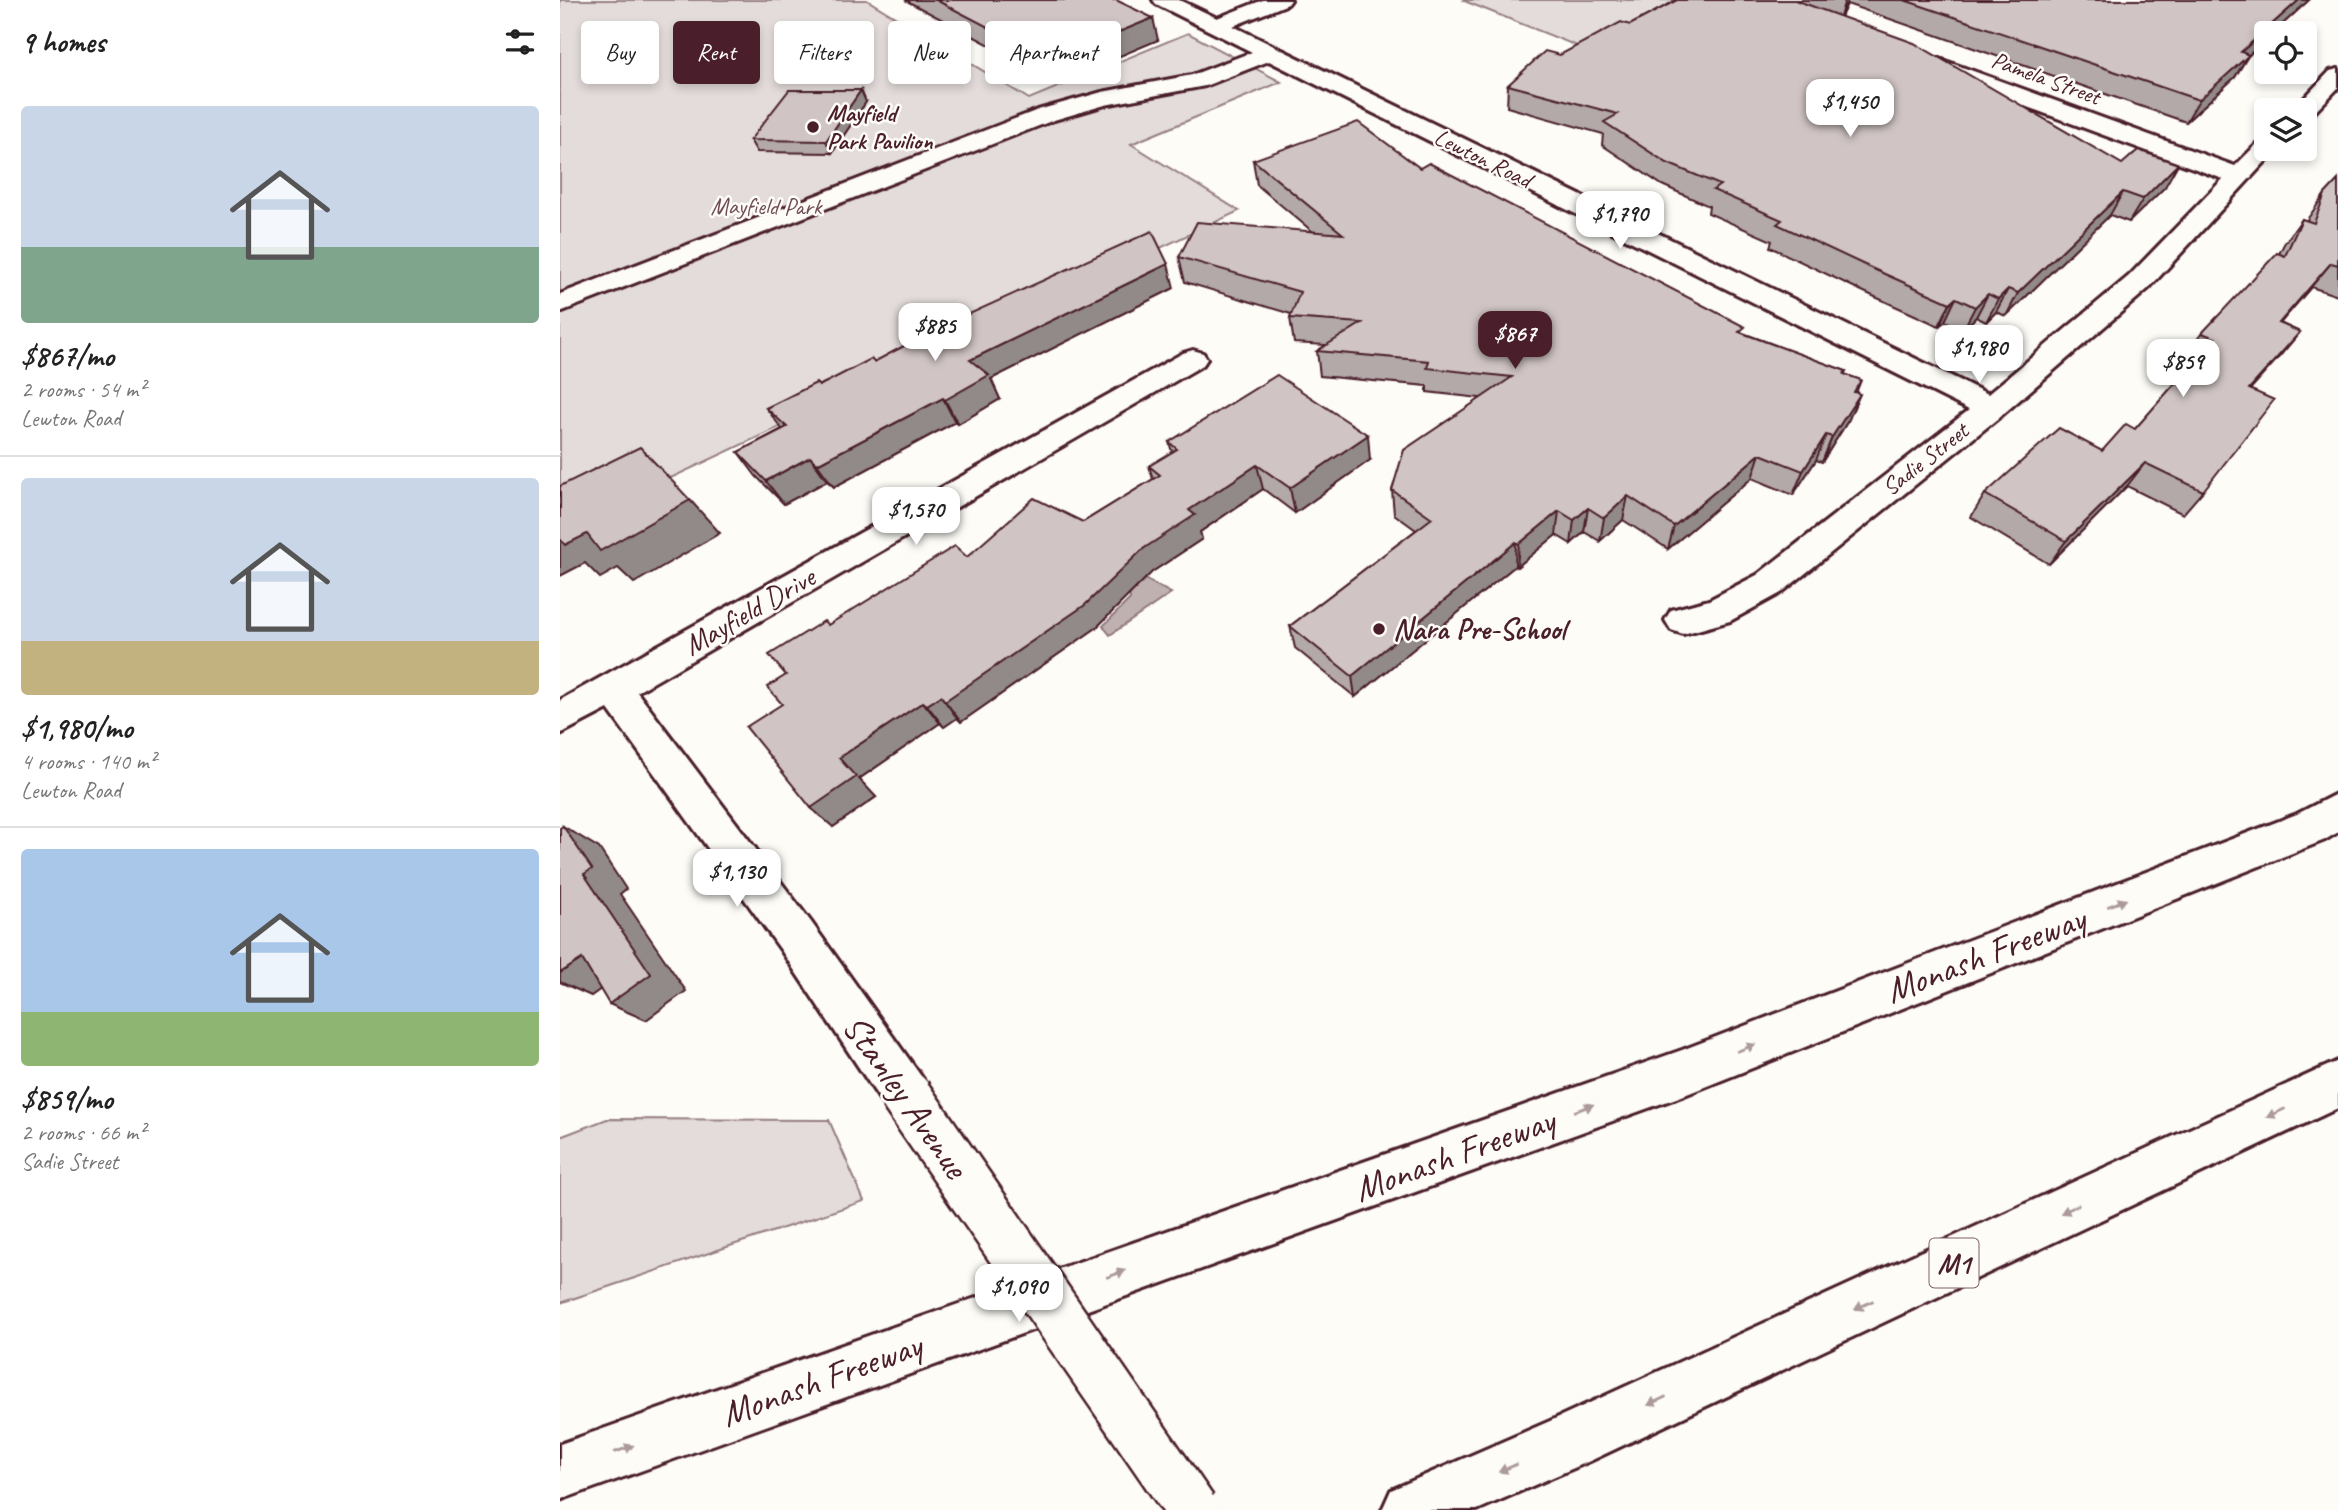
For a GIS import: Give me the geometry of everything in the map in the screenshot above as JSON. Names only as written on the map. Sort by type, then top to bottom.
[{"type":"main road","name":"Lewton Road","points":[[1163,0],[1991,408]]},
{"type":"main road","points":[[1216,26],[1281,0]]},
{"type":"main road","points":[[560,304],[1033,119],[1073,105],[1197,81],[1270,53]]},
{"type":"main road","name":"Pamela Street","points":[[1911,57],[2239,176]]},
{"type":"main road","points":[[2316,98],[2338,76]]},
{"type":"main road","name":"Sadie Street","points":[[1683,620],[1718,611],[1769,583],[1991,408],[2138,282],[2254,160]]},
{"type":"main road","name":"Mayfield Drive","points":[[560,718],[1193,359]]},
{"type":"main road","name":"Stanley Avenue","points":[[613,688],[796,936],[1192,1510]]},
{"type":"main road","name":"Monash Freeway","points":[[560,1472],[1682,1073],[2311,827],[2338,811]]},
{"type":"main road","name":"M1","points":[[1411,1510],[1596,1429],[2338,1084]]},
{"type":"green space","name":"Mayfield Park","points":[[560,0],[867,0],[901,21],[888,21],[888,84],[971,84],[971,64],[985,72],[985,84],[1004,84],[1029,99],[1065,84],[1121,84],[1121,61],[1188,33],[1281,82],[1131,144],[1239,211],[560,530]]},
{"type":"green space","points":[[1462,0],[1684,0],[1582,48]]},
{"type":"green space","points":[[607,1119],[829,1120],[864,1201],[560,1303],[560,1137]]},
{"type":"shaded area","points":[[1145,579],[1171,593],[1110,635],[1103,626],[1130,599],[1129,588]]},
{"type":"building","points":[[936,0],[1116,0],[1153,18],[1121,31],[1121,21],[985,21],[985,26]]},
{"type":"building","points":[[1677,0],[1795,0],[1914,43],[2122,164],[2138,150],[2178,164],[2143,199],[2123,192],[2018,293],[2008,289],[1998,299],[1988,294],[1975,307],[1956,298],[1950,303],[1777,224],[1782,220],[1713,190],[1720,185],[1667,163],[1604,122],[1618,114],[1508,85],[1545,51],[1560,55],[1621,22],[1630,25]]},
{"type":"building","points":[[1904,0],[2299,0],[2276,21],[2254,21],[2254,40],[2241,52],[2249,55],[2199,100]]},
{"type":"building","name":"Mayfield Park Pavilion","points":[[789,90],[861,90],[826,141],[750,140]]},
{"type":"building","points":[[1358,122],[1420,168],[1429,163],[1745,327],[1739,332],[1846,371],[1844,374],[1861,380],[1854,392],[1860,394],[1832,437],[1826,435],[1803,471],[1760,454],[1674,526],[1628,496],[1604,518],[1588,508],[1574,520],[1559,511],[1519,544],[1516,542],[1352,676],[1290,626],[1432,518],[1392,490],[1404,450],[1512,377],[1427,368],[1429,361],[1317,351],[1362,323],[1290,318],[1300,292],[1179,257],[1197,222],[1343,234],[1253,160]]},
{"type":"building","points":[[2338,180],[2338,265],[2331,263],[2279,323],[2300,332],[2249,389],[2274,400],[2203,491],[2145,463],[2066,541],[1985,494],[2059,428],[2102,451],[2126,424],[2135,429],[2215,338],[2202,333],[2277,253],[2285,256],[2302,219],[2314,223],[2325,194]]},
{"type":"building","points":[[1152,231],[1168,264],[970,360],[989,375],[945,400],[943,398],[817,464],[810,457],[766,481],[738,452],[787,427],[766,408],[816,383],[819,386],[871,359],[874,362],[932,331]]},
{"type":"building","points":[[1277,375],[1368,435],[1290,488],[1257,465],[1189,510],[1195,515],[1143,549],[1085,605],[945,701],[941,696],[927,705],[923,702],[839,758],[856,777],[811,808],[746,727],[782,704],[767,687],[786,675],[769,655],[824,621],[828,625],[955,546],[967,557],[1034,498],[1083,522],[1160,475],[1149,466],[1177,449],[1169,442]]},
{"type":"building","points":[[640,447],[690,500],[600,551],[587,534],[565,545],[560,539],[560,486]]},
{"type":"building","points":[[563,826],[592,869],[584,874],[651,974],[609,1004],[582,959],[560,973],[560,828]]},
{"type":"place","name":"Mayfield Park Pavilion","points":[[813,127]]},
{"type":"place","name":"Nara Pre-School","points":[[1379,629]]}]
